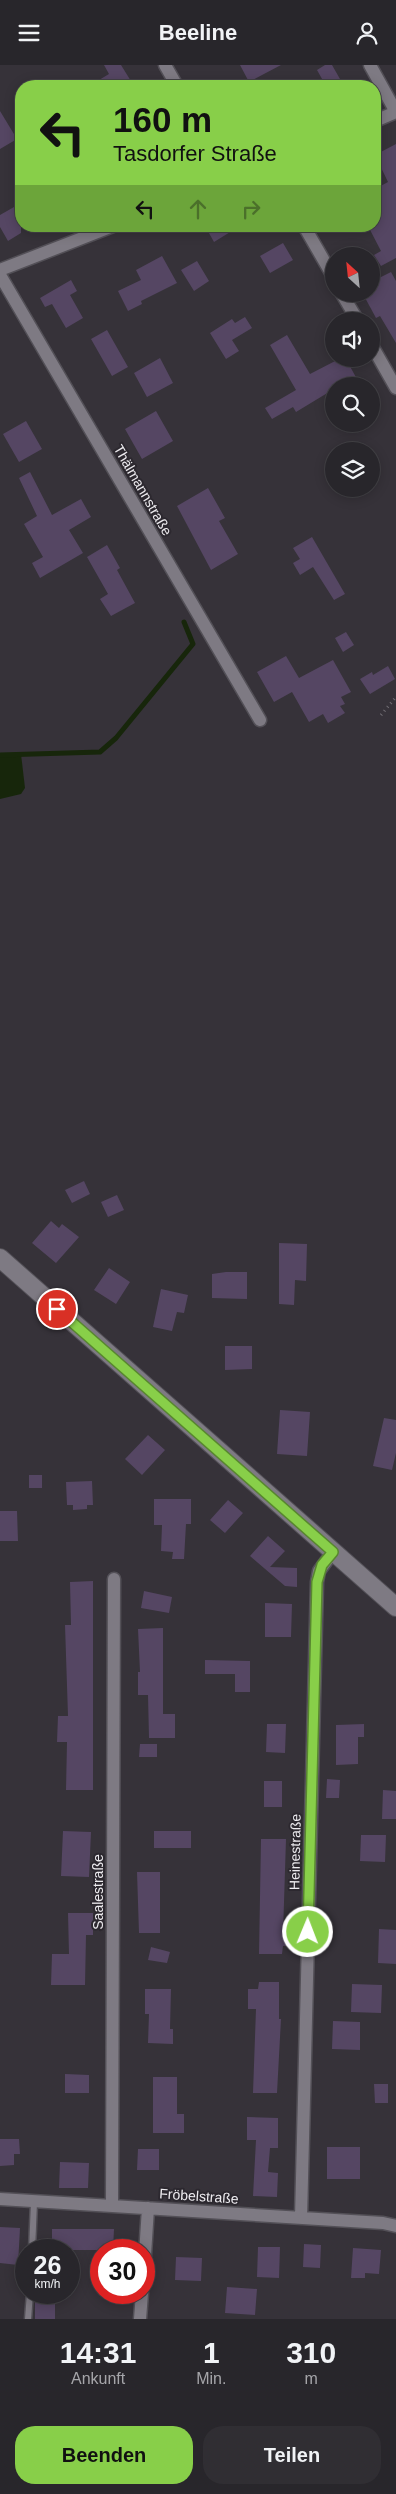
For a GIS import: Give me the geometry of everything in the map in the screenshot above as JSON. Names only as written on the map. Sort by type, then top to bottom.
[{"type":"main road","points":[[0,1258],[396,1607]]},
{"type":"street","points":[[165,65],[174,80]]},
{"type":"street","points":[[370,65],[378,80]]},
{"type":"street","points":[[381,85],[396,112],[381,118]]},
{"type":"street","points":[[0,270],[98,232]]},
{"type":"street","points":[[307,232],[325,262]]},
{"type":"street","name":"Thälmannstraße","points":[[0,275],[260,720]]},
{"type":"street","points":[[380,360],[396,388]]},
{"type":"street","name":"Heinestraße","points":[[301,2218],[317,1582],[322,1565],[333,1552]]},
{"type":"street","name":"Saalestraße","points":[[112,2205],[114,1579]]},
{"type":"street","name":"Fröbelstraße","points":[[0,2199],[148,2207],[396,2226]]},
{"type":"street","points":[[146,2239],[148,2207]]},
{"type":"street","points":[[140,2319],[141,2304]]},
{"type":"lane","points":[[32,2239],[34,2202]]},
{"type":"lane","points":[[28,2319],[29,2304]]},
{"type":"path","points":[[381,715],[396,697]]},
{"type":"shaded area","points":[[21,754],[25,788],[21,794],[0,799],[0,755]]},
{"type":"building","points":[[104,65],[121,65],[130,80],[99,80],[109,74]]},
{"type":"building","points":[[240,65],[281,65],[253,80],[248,80]]},
{"type":"building","points":[[325,65],[332,65],[341,80],[323,80],[317,70]]},
{"type":"building","points":[[0,111],[15,136],[15,140],[0,149]]},
{"type":"building","points":[[396,144],[396,258],[381,266],[380,247],[371,232],[381,232],[381,186],[388,182],[381,167],[381,152]]},
{"type":"building","points":[[15,206],[15,232],[21,233],[8,241],[0,227],[0,215]]},
{"type":"building","points":[[208,232],[230,232],[214,242]]},
{"type":"building","points":[[283,243],[293,260],[270,273],[260,256]]},
{"type":"building","points":[[162,256],[177,283],[141,301],[142,304],[128,311],[118,291],[141,280],[136,270]]},
{"type":"building","points":[[197,261],[209,281],[194,291],[181,270]]},
{"type":"building","points":[[391,272],[396,281],[396,343],[380,316],[380,312],[373,312],[368,303],[380,303],[380,278]]},
{"type":"building","points":[[71,280],[77,291],[70,295],[83,318],[66,328],[52,304],[45,307],[40,298]]},
{"type":"building","points":[[245,317],[252,328],[232,340],[239,351],[226,359],[210,333],[232,319],[235,323]]},
{"type":"building","points":[[107,330],[128,367],[112,376],[91,339]]},
{"type":"building","points":[[287,335],[310,374],[325,366],[350,367],[356,377],[325,377],[325,394],[296,412],[293,407],[272,419],[265,408],[296,390],[270,345]]},
{"type":"building","points":[[160,358],[173,383],[147,397],[134,373]]},
{"type":"building","points":[[156,411],[173,441],[142,459],[125,429]]},
{"type":"building","points":[[26,421],[42,449],[19,462],[3,434]]},
{"type":"building","points":[[30,472],[52,515],[81,499],[91,517],[69,530],[83,553],[40,578],[32,563],[43,557],[24,524],[37,516],[19,478]]},
{"type":"building","points":[[208,488],[225,518],[219,521],[238,554],[211,570],[177,506]]},
{"type":"building","points":[[312,537],[345,594],[334,600],[313,567],[300,575],[293,563],[300,559],[293,548]]},
{"type":"building","points":[[107,545],[120,568],[117,570],[135,603],[111,616],[100,599],[108,594],[87,557]]},
{"type":"building","points":[[346,632],[354,645],[343,652],[335,638]]},
{"type":"building","points":[[286,656],[299,678],[333,660],[351,692],[341,697],[345,704],[340,706],[345,713],[328,723],[323,714],[309,722],[292,692],[274,702],[257,672]]},
{"type":"building","points":[[388,666],[395,679],[370,694],[360,679],[372,672],[373,675]]},
{"type":"building","points":[[84,1181],[90,1194],[72,1203],[65,1190]]},
{"type":"building","points":[[117,1195],[124,1210],[108,1217],[101,1202]]},
{"type":"building","points":[[51,1221],[59,1228],[62,1224],[79,1237],[56,1263],[32,1243]]},
{"type":"building","points":[[279,1243],[307,1244],[306,1281],[295,1280],[294,1305],[279,1304]]},
{"type":"building","points":[[109,1268],[130,1282],[116,1304],[94,1290]]},
{"type":"building","points":[[247,1272],[247,1299],[212,1298],[212,1274]]},
{"type":"building","points":[[161,1289],[188,1295],[184,1313],[177,1312],[172,1331],[153,1327]]},
{"type":"building","points":[[225,1346],[252,1346],[252,1369],[225,1370]]},
{"type":"building","points":[[280,1410],[310,1412],[307,1456],[277,1454]]},
{"type":"building","points":[[384,1418],[396,1420],[396,1453],[392,1470],[373,1466]]},
{"type":"building","points":[[148,1435],[165,1450],[142,1475],[125,1459]]},
{"type":"building","points":[[29,1475],[42,1475],[42,1488],[29,1488]]},
{"type":"building","points":[[92,1481],[93,1505],[87,1505],[87,1509],[73,1510],[73,1505],[67,1505],[66,1482]]},
{"type":"building","points":[[154,1499],[191,1499],[191,1524],[186,1524],[184,1559],[172,1559],[173,1552],[161,1551],[162,1525],[154,1525]]},
{"type":"building","points":[[228,1500],[243,1513],[225,1533],[210,1520]]},
{"type":"building","points":[[0,1511],[17,1511],[18,1541],[0,1541]]},
{"type":"building","points":[[268,1536],[285,1551],[270,1567],[297,1568],[297,1587],[285,1586],[250,1556]]},
{"type":"building","points":[[93,1581],[93,1790],[66,1790],[67,1742],[57,1742],[58,1716],[68,1716],[65,1625],[71,1625],[70,1582]]},
{"type":"building","points":[[144,1591],[172,1597],[169,1613],[141,1608]]},
{"type":"building","points":[[265,1603],[292,1604],[291,1637],[265,1637]]},
{"type":"building","points":[[163,1628],[163,1714],[175,1714],[175,1738],[149,1738],[148,1695],[138,1695],[138,1672],[140,1672],[138,1629]]},
{"type":"building","points":[[205,1660],[250,1661],[250,1692],[235,1692],[235,1674],[205,1674]]},
{"type":"building","points":[[267,1724],[286,1724],[285,1753],[266,1752]]},
{"type":"building","points":[[364,1724],[364,1737],[358,1737],[358,1764],[336,1765],[336,1725]]},
{"type":"building","points":[[140,1744],[157,1744],[157,1757],[139,1757]]},
{"type":"building","points":[[327,1779],[340,1780],[339,1798],[326,1798]]},
{"type":"building","points":[[264,1781],[282,1781],[282,1807],[264,1807]]},
{"type":"building","points":[[383,1790],[396,1791],[396,1819],[382,1819]]},
{"type":"building","points":[[63,1831],[91,1832],[89,1877],[61,1876]]},
{"type":"building","points":[[154,1831],[191,1831],[191,1848],[154,1848]]},
{"type":"building","points":[[361,1835],[386,1835],[385,1862],[360,1861]]},
{"type":"building","points":[[261,1839],[286,1839],[283,1934],[300,1935],[300,1945],[283,1946],[282,1954],[259,1954]]},
{"type":"building","points":[[137,1872],[160,1872],[160,1933],[139,1933]]},
{"type":"building","points":[[68,1913],[93,1913],[93,1935],[86,1935],[85,1985],[51,1985],[52,1954],[69,1954]]},
{"type":"building","points":[[379,1929],[396,1930],[396,1964],[378,1963]]},
{"type":"building","points":[[151,1947],[170,1952],[167,1963],[148,1960]]},
{"type":"building","points":[[259,1982],[279,1982],[279,2019],[281,2019],[277,2093],[253,2093],[256,2009],[248,2009],[248,1989],[258,1989]]},
{"type":"building","points":[[352,1984],[382,1985],[381,2013],[351,2012]]},
{"type":"building","points":[[145,1989],[171,1989],[170,2029],[173,2029],[173,2044],[148,2043],[149,2014],[145,2014]]},
{"type":"building","points":[[333,2021],[360,2022],[360,2050],[332,2049]]},
{"type":"building","points":[[65,2074],[89,2075],[89,2093],[65,2093]]},
{"type":"building","points":[[153,2077],[177,2077],[177,2114],[184,2114],[184,2133],[153,2133]]},
{"type":"building","points":[[374,2084],[388,2084],[388,2103],[375,2103]]},
{"type":"building","points":[[247,2117],[278,2118],[278,2148],[270,2148],[268,2172],[278,2173],[277,2197],[253,2196],[256,2140],[247,2140]]},
{"type":"building","points":[[0,2139],[19,2139],[20,2154],[14,2154],[14,2165],[0,2166]]},
{"type":"building","points":[[327,2147],[360,2147],[360,2179],[327,2179]]},
{"type":"building","points":[[138,2149],[159,2149],[159,2170],[137,2170]]},
{"type":"building","points":[[60,2162],[89,2163],[88,2188],[59,2188]]},
{"type":"building","points":[[0,2227],[20,2228],[19,2239],[15,2239],[15,2265],[0,2263]]},
{"type":"building","points":[[52,2229],[114,2229],[114,2239],[90,2239],[90,2250],[80,2250],[80,2239],[52,2239]]},
{"type":"building","points":[[304,2244],[321,2245],[320,2268],[303,2267]]},
{"type":"building","points":[[258,2247],[280,2247],[279,2278],[257,2277]]},
{"type":"building","points":[[353,2248],[381,2250],[379,2274],[365,2273],[365,2278],[351,2278]]},
{"type":"building","points":[[176,2257],[202,2258],[201,2281],[175,2280]]},
{"type":"building","points":[[227,2287],[257,2289],[255,2315],[225,2313]]},
{"type":"building","points":[[35,2304],[55,2304],[55,2319],[35,2319]]},
{"type":"waterway","points":[[0,755],[100,752],[116,738],[193,644],[184,622]]},
{"type":"route","points":[[57,1309],[241,1473],[333,1552],[322,1565],[317,1582],[308,1932]]}]
